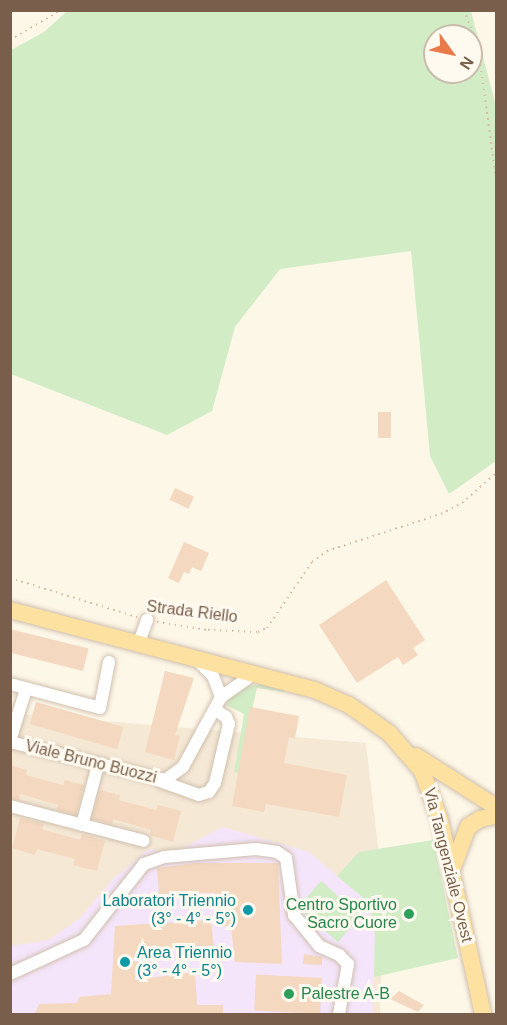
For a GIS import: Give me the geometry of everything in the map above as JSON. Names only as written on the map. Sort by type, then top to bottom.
[{"type":"main road","name":"Via Tangenziale Ovest","points":[[10,610],[315,690],[349,705],[375,722],[409,751],[427,782],[453,870],[483,1014]]},
{"type":"main road","points":[[409,751],[496,807]]},
{"type":"main road","points":[[453,870],[456,852],[468,827],[480,819],[496,816]]},
{"type":"street","points":[[138,645],[147,620]]},
{"type":"street","points":[[195,659],[213,676],[221,696],[255,673]]},
{"type":"street","points":[[10,684],[100,708],[109,662]]},
{"type":"street","points":[[10,741],[26,689]]},
{"type":"street","name":"Viale Bruno Buozzi","points":[[10,741],[159,781],[180,771],[221,696]]},
{"type":"street","points":[[159,781],[199,795],[208,792],[215,783],[229,724],[226,717],[214,709]]},
{"type":"street","points":[[82,825],[98,765]]},
{"type":"street","points":[[10,806],[144,841]]},
{"type":"street","points":[[10,974],[84,940],[144,864],[164,857],[256,849],[277,852],[286,858],[294,915],[319,946],[339,955],[348,964],[339,1014]]},
{"type":"path","points":[[10,40],[61,10]]},
{"type":"path","points":[[464,10],[478,47],[496,178]]},
{"type":"path","name":"Strada Riello","points":[[10,578],[147,620],[208,630],[258,632],[279,615],[312,562],[327,551],[441,514],[462,503],[496,473]]},
{"type":"shaded area","points":[[10,713],[366,743],[384,898],[380,1014],[11,1014]]},
{"type":"shaded area","points":[[223,827],[309,852],[366,900],[375,928],[373,1014],[11,1014],[11,946],[49,940],[80,918],[113,879],[149,849],[173,853]]},
{"type":"green space","points":[[67,11],[471,11],[474,24],[423,24],[423,84],[483,84],[483,57],[496,106],[496,461],[449,494],[430,456],[411,251],[280,269],[235,327],[212,411],[167,435],[11,374],[11,50],[44,32]]},
{"type":"green space","points":[[267,684],[285,689],[283,692],[257,688],[238,773],[234,772],[244,714],[226,705],[230,697],[247,686]]},
{"type":"green space","name":"Centro Sportivo Sacro Cuore","points":[[433,840],[458,958],[374,977],[375,928],[366,900],[337,876],[359,852]]},
{"type":"green space","points":[[321,881],[361,916],[338,942],[298,907]]},
{"type":"building","points":[[378,412],[391,412],[391,438],[378,438]]},
{"type":"building","points":[[175,488],[194,497],[189,509],[170,500]]},
{"type":"building","points":[[184,542],[209,553],[201,571],[192,567],[189,574],[184,572],[179,583],[168,578]]},
{"type":"building","points":[[386,580],[425,640],[413,648],[418,655],[403,665],[398,657],[357,683],[319,625]]},
{"type":"building","points":[[10,629],[89,649],[83,671],[10,653]]},
{"type":"building","points":[[165,671],[194,678],[175,735],[180,736],[174,760],[145,752]]},
{"type":"building","points":[[36,702],[123,727],[117,749],[30,724]]},
{"type":"building","points":[[250,707],[299,716],[295,739],[289,737],[284,763],[347,775],[339,817],[266,804],[264,812],[232,806]]},
{"type":"building","points":[[10,765],[27,770],[26,775],[63,785],[65,780],[84,785],[76,815],[57,810],[58,805],[20,794],[19,800],[10,798]]},
{"type":"building","points":[[100,790],[120,795],[119,800],[156,810],[158,805],[181,811],[173,842],[150,835],[151,830],[113,819],[112,824],[92,819]]},
{"type":"building","points":[[20,818],[44,824],[42,829],[80,840],[82,834],[105,841],[97,871],[73,865],[75,859],[37,849],[35,855],[12,848]]},
{"type":"building","name":"Laboratori Triennio (3° - 4° - 5°)","points":[[195,863],[278,863],[282,964],[235,962],[231,927],[216,925],[215,893],[159,894],[157,868]]},
{"type":"building","name":"Area Triennio (3° - 4° - 5°)","points":[[211,920],[214,949],[139,951],[135,980],[195,972],[197,1005],[223,1005],[223,1014],[35,1014],[39,1004],[77,1003],[79,997],[111,994],[115,926]]},
{"type":"building","points":[[304,954],[322,957],[322,965],[303,964]]},
{"type":"building","name":"Palestre A-B","points":[[256,975],[322,978],[320,1014],[254,1010]]},
{"type":"building","points":[[399,991],[424,1005],[418,1012],[390,999]]},
{"type":"place","name":"Laboratori Triennio (3° - 4° - 5°)","points":[[248,910]]},
{"type":"place","name":"Centro Sportivo Sacro Cuore","points":[[409,914]]},
{"type":"place","name":"Area Triennio (3° - 4° - 5°)","points":[[125,962]]},
{"type":"place","name":"Palestre A-B","points":[[289,994]]}]
